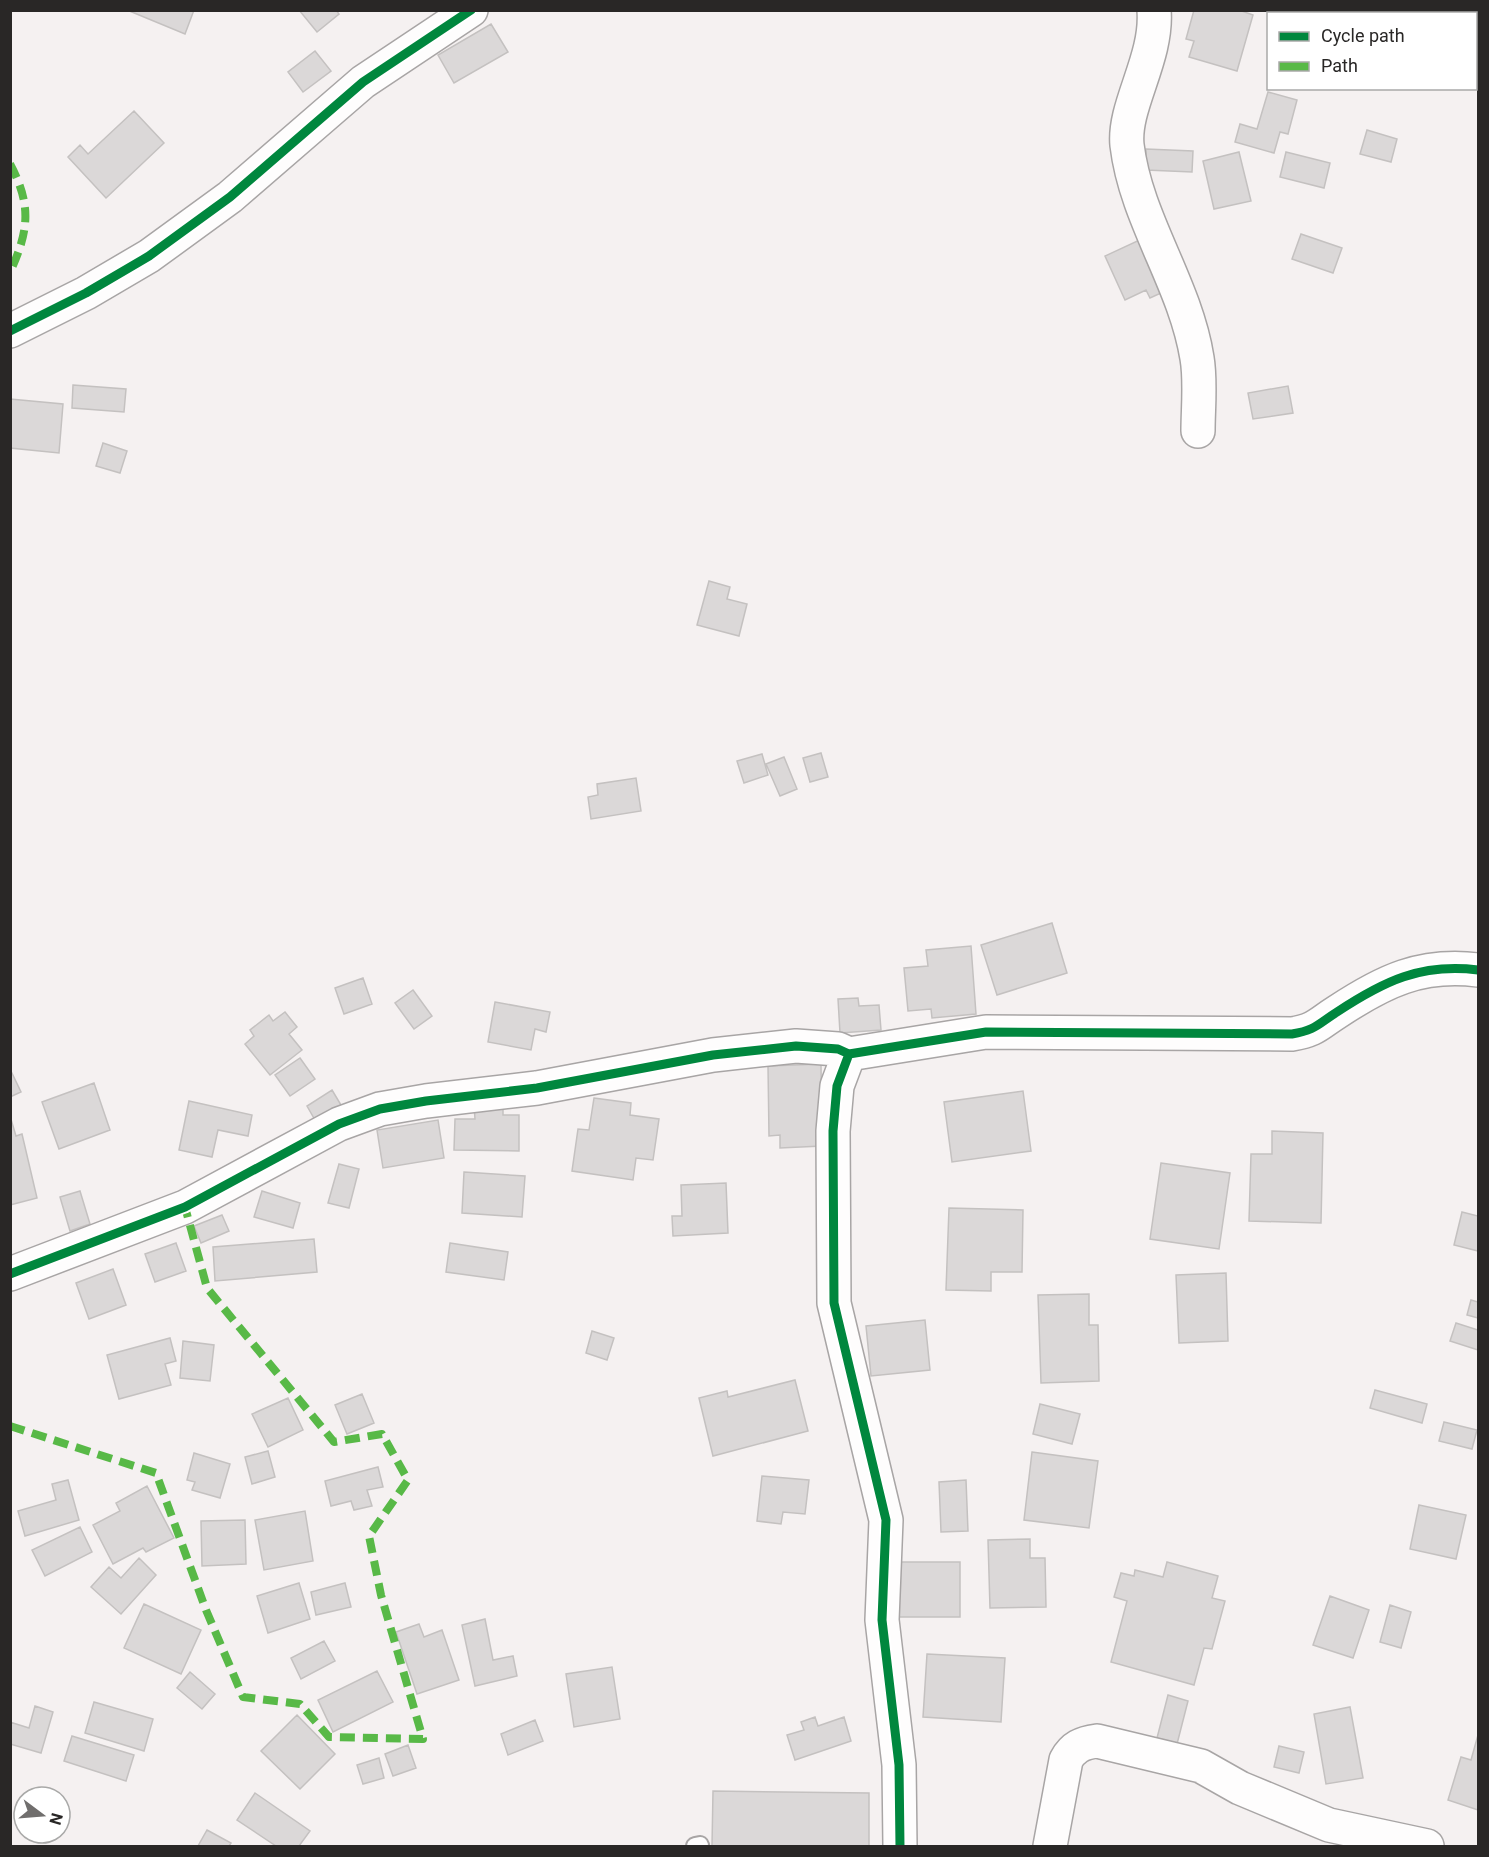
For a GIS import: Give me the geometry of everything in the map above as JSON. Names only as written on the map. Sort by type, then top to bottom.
[{"type":"street","points":[[10,331],[86,293],[149,256],[230,197],[363,82],[471,10]]},
{"type":"street","points":[[1154,10],[1150,55],[1133,111],[1127,141],[1133,183],[1185,314],[1197,358],[1198,431]]},
{"type":"street","points":[[10,1274],[185,1207],[339,1124],[380,1109],[537,1088],[713,1055],[796,1046],[838,1049],[849,1054],[986,1032],[1292,1034],[1311,1031],[1336,1012],[1397,977],[1451,967],[1479,970]]},
{"type":"street","points":[[849,1054],[837,1086],[833,1131],[834,1303],[886,1520],[882,1620],[899,1766],[900,1846]]},
{"type":"street","points":[[1050,1846],[1066,1760],[1071,1750],[1083,1743],[1096,1741],[1201,1766],[1240,1788],[1329,1825],[1427,1846]]},
{"type":"building","points":[[127,10],[194,10],[185,34]]},
{"type":"building","points":[[299,10],[336,10],[339,14],[317,32]]},
{"type":"building","points":[[1194,10],[1239,10],[1253,15],[1237,71],[1189,57],[1194,41],[1186,39]]},
{"type":"building","points":[[491,24],[508,52],[454,83],[438,55]]},
{"type":"building","points":[[315,51],[331,71],[303,92],[288,72]]},
{"type":"building","points":[[1268,92],[1297,100],[1288,134],[1280,132],[1274,153],[1235,142],[1240,124],[1257,129]]},
{"type":"building","points":[[134,111],[164,143],[106,198],[68,157],[80,145],[88,154]]},
{"type":"building","points":[[1367,130],[1397,139],[1391,162],[1360,154]]},
{"type":"building","points":[[1146,149],[1193,151],[1192,172],[1146,170]]},
{"type":"building","points":[[1239,152],[1251,201],[1214,209],[1203,161]]},
{"type":"building","points":[[1286,152],[1330,163],[1324,188],[1280,177]]},
{"type":"building","points":[[1301,234],[1342,248],[1333,273],[1292,259]]},
{"type":"building","points":[[1146,237],[1170,289],[1150,298],[1146,290],[1125,300],[1105,256]]},
{"type":"building","points":[[73,385],[126,389],[124,412],[72,408]]},
{"type":"building","points":[[1288,386],[1293,413],[1253,419],[1248,393]]},
{"type":"building","points":[[10,399],[63,404],[59,453],[10,448]]},
{"type":"building","points":[[103,443],[127,451],[120,473],[96,466]]},
{"type":"building","points":[[709,581],[730,587],[727,599],[747,604],[739,636],[697,625]]},
{"type":"building","points":[[821,753],[828,777],[810,782],[803,758]]},
{"type":"building","points":[[762,754],[768,775],[744,783],[737,761]]},
{"type":"building","points":[[784,757],[797,789],[780,796],[766,764]]},
{"type":"building","points":[[636,778],[641,811],[591,819],[588,797],[598,795],[597,784]]},
{"type":"building","points":[[1052,923],[1067,973],[997,995],[981,945]]},
{"type":"building","points":[[971,946],[976,1014],[932,1018],[931,1009],[908,1011],[904,968],[928,966],[926,950]]},
{"type":"building","points":[[363,978],[372,1004],[344,1014],[335,988]]},
{"type":"building","points":[[413,990],[432,1016],[414,1029],[395,1003]]},
{"type":"building","points":[[858,998],[859,1006],[879,1005],[881,1030],[840,1033],[838,999]]},
{"type":"building","points":[[495,1002],[550,1012],[546,1032],[535,1029],[531,1050],[488,1042]]},
{"type":"building","points":[[285,1012],[297,1027],[289,1034],[302,1050],[270,1075],[245,1044],[254,1036],[250,1030],[269,1015],[273,1021]]},
{"type":"building","points":[[300,1058],[315,1079],[290,1096],[275,1075]]},
{"type":"building","points":[[821,1064],[822,1146],[780,1148],[780,1135],[769,1136],[768,1066]]},
{"type":"building","points":[[10,1069],[21,1092],[10,1097]]},
{"type":"building","points":[[94,1083],[110,1130],[59,1149],[42,1102]]},
{"type":"building","points":[[332,1090],[341,1105],[315,1120],[307,1106]]},
{"type":"building","points":[[1023,1091],[1031,1151],[952,1162],[944,1102]]},
{"type":"building","points":[[594,1098],[631,1103],[630,1115],[659,1119],[653,1160],[636,1158],[633,1180],[572,1171],[578,1129],[589,1130]]},
{"type":"building","points":[[189,1101],[252,1115],[248,1136],[218,1130],[212,1157],[179,1150]]},
{"type":"building","points":[[474,1106],[503,1106],[503,1115],[519,1115],[519,1151],[454,1150],[455,1119],[475,1119]]},
{"type":"building","points":[[10,1116],[16,1136],[22,1134],[37,1198],[10,1205]]},
{"type":"building","points":[[438,1120],[444,1158],[383,1168],[377,1130]]},
{"type":"building","points":[[1272,1131],[1323,1133],[1321,1223],[1249,1221],[1251,1154],[1272,1154]]},
{"type":"building","points":[[1161,1163],[1230,1173],[1219,1249],[1150,1239]]},
{"type":"building","points":[[339,1164],[359,1169],[349,1208],[328,1203]]},
{"type":"building","points":[[464,1172],[525,1176],[522,1217],[462,1213]]},
{"type":"building","points":[[726,1183],[728,1233],[673,1236],[672,1216],[682,1216],[681,1185]]},
{"type":"building","points":[[80,1191],[90,1224],[70,1231],[60,1197]]},
{"type":"building","points":[[262,1191],[300,1203],[293,1228],[254,1217]]},
{"type":"building","points":[[949,1208],[1023,1210],[1022,1272],[991,1272],[991,1291],[946,1290]]},
{"type":"building","points":[[1462,1212],[1478,1216],[1478,1251],[1454,1245]]},
{"type":"building","points":[[222,1215],[229,1231],[201,1243],[194,1226]]},
{"type":"building","points":[[314,1239],[317,1272],[215,1281],[213,1247]]},
{"type":"building","points":[[176,1243],[186,1271],[155,1282],[145,1254]]},
{"type":"building","points":[[450,1243],[508,1252],[504,1280],[446,1272]]},
{"type":"building","points":[[113,1269],[126,1305],[89,1319],[76,1283]]},
{"type":"building","points":[[1226,1273],[1228,1341],[1179,1343],[1176,1275]]},
{"type":"building","points":[[1089,1294],[1089,1325],[1098,1325],[1099,1381],[1041,1383],[1038,1295]]},
{"type":"building","points":[[1471,1300],[1478,1302],[1478,1318],[1467,1315]]},
{"type":"building","points":[[925,1320],[930,1370],[871,1376],[866,1326]]},
{"type":"building","points":[[1456,1323],[1478,1330],[1478,1350],[1450,1341]]},
{"type":"building","points":[[592,1331],[614,1338],[607,1360],[586,1353]]},
{"type":"building","points":[[170,1338],[176,1361],[165,1364],[171,1385],[119,1399],[107,1355]]},
{"type":"building","points":[[183,1341],[214,1345],[210,1381],[180,1378]]},
{"type":"building","points":[[795,1380],[808,1431],[713,1456],[699,1398],[727,1391],[728,1397]]},
{"type":"building","points":[[1375,1390],[1427,1404],[1422,1423],[1370,1408]]},
{"type":"building","points":[[362,1394],[374,1423],[347,1434],[335,1405]]},
{"type":"building","points":[[288,1398],[303,1430],[268,1447],[252,1414]]},
{"type":"building","points":[[1040,1404],[1080,1414],[1072,1444],[1033,1434]]},
{"type":"building","points":[[1444,1422],[1477,1430],[1472,1449],[1439,1441]]},
{"type":"building","points":[[268,1451],[275,1477],[252,1484],[245,1457]]},
{"type":"building","points":[[1032,1452],[1098,1461],[1089,1528],[1024,1520]]},
{"type":"building","points":[[194,1453],[230,1464],[220,1498],[192,1490],[195,1482],[187,1480]]},
{"type":"building","points":[[378,1467],[383,1487],[367,1490],[372,1506],[354,1510],[351,1501],[331,1506],[325,1481]]},
{"type":"building","points":[[762,1476],[809,1480],[805,1514],[783,1512],[781,1524],[757,1521]]},
{"type":"building","points":[[68,1480],[79,1520],[25,1536],[18,1511],[56,1500],[52,1484]]},
{"type":"building","points":[[966,1480],[968,1531],[941,1532],[939,1482]]},
{"type":"building","points":[[147,1486],[174,1538],[146,1552],[143,1548],[113,1564],[93,1525],[120,1511],[116,1503]]},
{"type":"building","points":[[1419,1505],[1466,1515],[1456,1559],[1410,1549]]},
{"type":"building","points":[[305,1511],[313,1561],[264,1570],[255,1520]]},
{"type":"building","points":[[245,1520],[246,1564],[202,1566],[201,1521]]},
{"type":"building","points":[[80,1527],[92,1552],[45,1576],[32,1550]]},
{"type":"building","points":[[1030,1539],[1030,1558],[1045,1558],[1046,1607],[990,1608],[988,1540]]},
{"type":"building","points":[[139,1558],[156,1575],[121,1614],[91,1587],[109,1567],[121,1578]]},
{"type":"building","points":[[896,1562],[960,1562],[960,1617],[896,1617]]},
{"type":"building","points":[[1167,1562],[1218,1576],[1212,1598],[1225,1601],[1212,1649],[1204,1648],[1194,1685],[1111,1662],[1127,1601],[1114,1597],[1121,1573],[1134,1576],[1135,1570],[1163,1577]]},
{"type":"building","points":[[299,1583],[310,1619],[268,1633],[257,1596]]},
{"type":"building","points":[[345,1583],[351,1607],[316,1615],[311,1592]]},
{"type":"building","points":[[1330,1596],[1369,1610],[1353,1658],[1313,1645]]},
{"type":"building","points":[[144,1604],[201,1630],[181,1674],[124,1648]]},
{"type":"building","points":[[1390,1605],[1411,1612],[1401,1648],[1380,1642]]},
{"type":"building","points":[[485,1619],[493,1660],[513,1656],[517,1676],[475,1686],[462,1625]]},
{"type":"building","points":[[419,1624],[424,1637],[442,1630],[459,1680],[417,1694],[396,1632]]},
{"type":"building","points":[[324,1641],[335,1661],[301,1679],[291,1658]]},
{"type":"building","points":[[927,1654],[1005,1658],[1001,1722],[923,1717]]},
{"type":"building","points":[[612,1667],[620,1719],[574,1727],[566,1674]]},
{"type":"building","points":[[377,1671],[393,1702],[333,1732],[318,1700]]},
{"type":"building","points":[[190,1672],[215,1694],[202,1709],[177,1688]]},
{"type":"building","points":[[1168,1695],[1188,1701],[1177,1744],[1157,1738]]},
{"type":"building","points":[[94,1702],[153,1719],[144,1751],[85,1733]]},
{"type":"building","points":[[35,1706],[53,1712],[41,1753],[10,1744],[10,1722],[29,1728]]},
{"type":"building","points":[[1350,1707],[1363,1778],[1326,1784],[1314,1714]]},
{"type":"building","points":[[297,1715],[335,1754],[300,1789],[261,1751]]},
{"type":"building","points":[[815,1717],[818,1726],[844,1717],[851,1741],[795,1760],[787,1735],[804,1730],[801,1722]]},
{"type":"building","points":[[535,1720],[543,1741],[508,1755],[501,1734]]},
{"type":"building","points":[[1478,1735],[1478,1810],[1448,1800],[1461,1757],[1471,1760]]},
{"type":"building","points":[[72,1736],[134,1755],[126,1781],[64,1761]]},
{"type":"building","points":[[408,1745],[416,1768],[393,1776],[385,1754]]},
{"type":"building","points":[[1279,1746],[1304,1752],[1299,1773],[1274,1767]]},
{"type":"building","points":[[379,1758],[384,1778],[363,1784],[357,1765]]},
{"type":"building","points":[[713,1791],[869,1793],[869,1846],[712,1846]]},
{"type":"building","points":[[255,1793],[310,1831],[299,1846],[276,1846],[237,1820]]},
{"type":"building","points":[[207,1830],[231,1843],[229,1846],[198,1846]]},
{"type":"marked path","points":[[10,164],[25,205],[24,231],[10,272]]},
{"type":"marked path","points":[[10,1426],[156,1473],[206,1610],[243,1697],[300,1704],[329,1737],[423,1739],[381,1595],[369,1536],[408,1480],[382,1434],[334,1442],[207,1288],[185,1207]]},
{"type":"cycle path","points":[[10,331],[86,293],[149,256],[230,197],[363,82],[471,10]]},
{"type":"cycle path","points":[[10,1274],[185,1207],[339,1124],[380,1109],[426,1101],[537,1088],[713,1055],[796,1046],[838,1049],[849,1054],[986,1032],[1292,1034],[1312,1028],[1371,991],[1404,977],[1439,969],[1478,970]]},
{"type":"cycle path","points":[[849,1054],[837,1086],[833,1131],[834,1303],[886,1520],[882,1620],[899,1765],[900,1846]]}]
